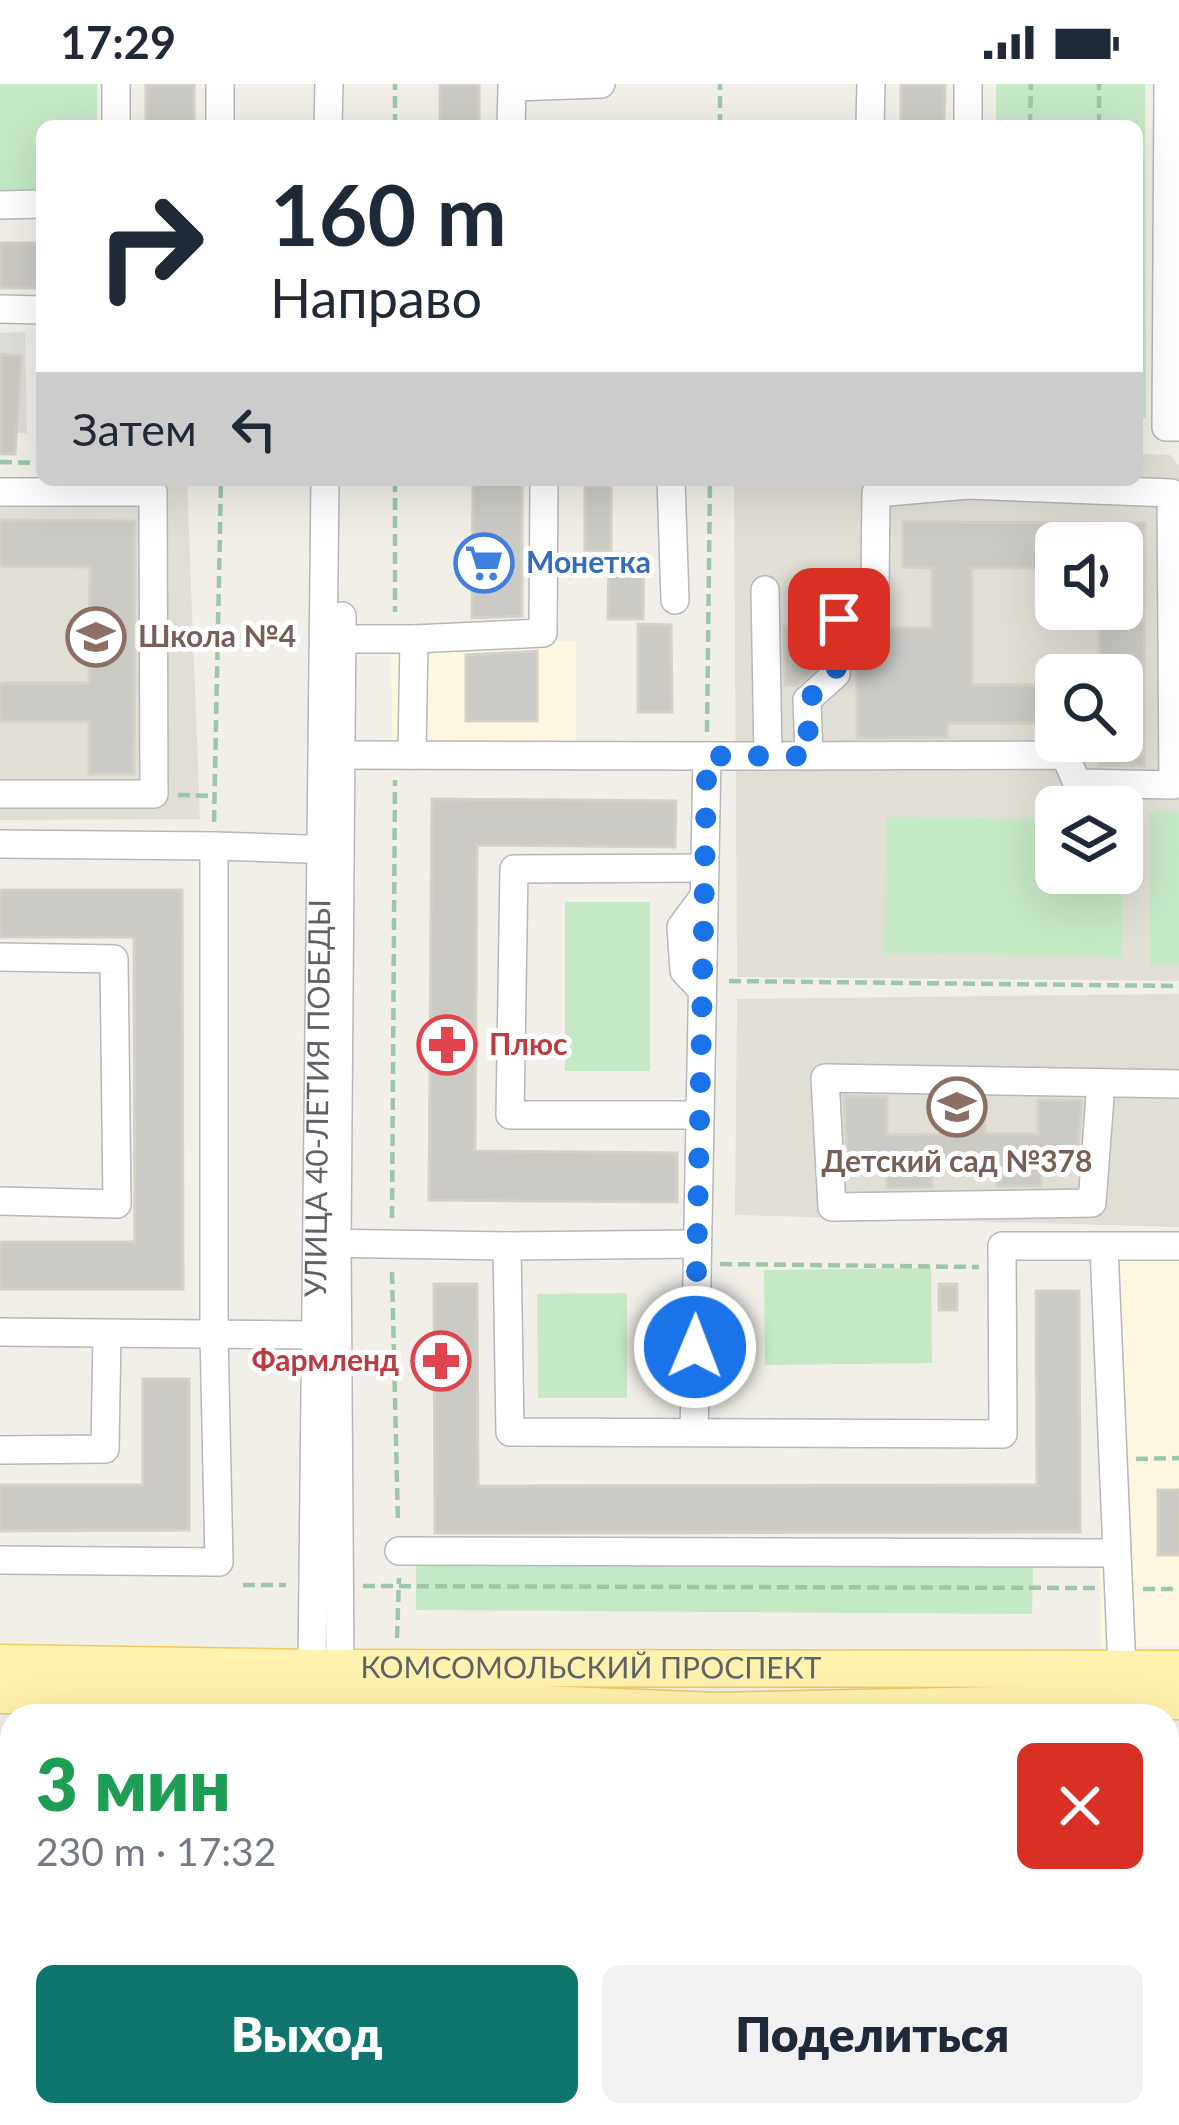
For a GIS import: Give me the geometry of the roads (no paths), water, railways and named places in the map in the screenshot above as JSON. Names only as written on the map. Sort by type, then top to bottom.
[{"type":"main road","name":"КОМСОМОЛЬСКИЙ ПРОСПЕКТ","points":[[0,1663],[326,1693],[542,1704]]},
{"type":"main road","name":"КОМСОМОЛЬСКИЙ ПРОСПЕКТ","points":[[0,1695],[326,1693],[396,1669],[1179,1701]]},
{"type":"main road","name":"КОМСОМОЛЬСКИЙ ПРОСПЕКТ","points":[[929,1704],[1115,1696],[1179,1669]]},
{"type":"street","points":[[116,84],[116,120]]},
{"type":"street","points":[[220,84],[220,120]]},
{"type":"street","points":[[328,120],[329,84]]},
{"type":"street","points":[[343,84],[343,120]]},
{"type":"street","points":[[511,120],[512,87],[601,84]]},
{"type":"street","points":[[870,120],[871,84]]},
{"type":"street","points":[[968,84],[968,120]]},
{"type":"street","points":[[1168,84],[1166,427],[1179,427]]},
{"type":"street","points":[[0,205],[36,204]]},
{"type":"street","points":[[0,309],[36,310]]},
{"type":"street","name":"УЛИЦА 40-ЛЕТИЯ ПОБЕДЫ","points":[[325,486],[331,850],[326,1693]]},
{"type":"street","name":"УЛИЦА 40-ЛЕТИЯ ПОБЕДЫ","points":[[331,850],[342,755],[341,486]]},
{"type":"street","points":[[342,639],[543,633],[544,486]]},
{"type":"street","points":[[671,486],[675,600]]},
{"type":"street","points":[[809,756],[807,700],[836,674],[839,619],[875,588],[876,493],[935,486]]},
{"type":"street","points":[[342,755],[1065,755],[1077,783],[1174,785],[1171,493],[1042,486]]},
{"type":"street","points":[[0,492],[153,491],[154,794],[0,794]]},
{"type":"street","points":[[765,590],[767,756]]},
{"type":"street","points":[[404,755],[405,639]]},
{"type":"street","points":[[694,1432],[703,986],[684,971],[681,927],[705,882],[707,756]]},
{"type":"street","points":[[0,844],[331,850]]},
{"type":"street","points":[[0,1560],[220,1562],[214,1334],[214,846]]},
{"type":"street","points":[[700,1115],[511,1115],[514,869],[705,882]]},
{"type":"street","points":[[0,957],[114,959],[117,1204],[0,1201]]},
{"type":"street","points":[[1101,1082],[1092,1203],[832,1207],[825,1078],[1101,1082],[1179,1084]]},
{"type":"street","points":[[327,1243],[697,1253]]},
{"type":"street","name":"УЛИЦА 40-ЛЕТИЯ ПОБЕДЫ","points":[[326,1586],[316,1334],[327,1243]]},
{"type":"street","points":[[507,1246],[510,1432],[1003,1434],[1002,1246],[1179,1246]]},
{"type":"street","points":[[1104,1247],[1117,1588],[1115,1696]]},
{"type":"street","points":[[0,1332],[316,1334]]},
{"type":"street","points":[[0,1450],[105,1449],[107,1334]]},
{"type":"street","points":[[399,1551],[1116,1553]]},
{"type":"place","name":"Монетка","points":[[484,563]]},
{"type":"place","name":"Школа №4","points":[[96,637]]},
{"type":"place","name":"Плюс","points":[[447,1045]]},
{"type":"place","name":"Детский сад №378","points":[[957,1107]]},
{"type":"place","name":"Фармленд","points":[[441,1361]]}]
